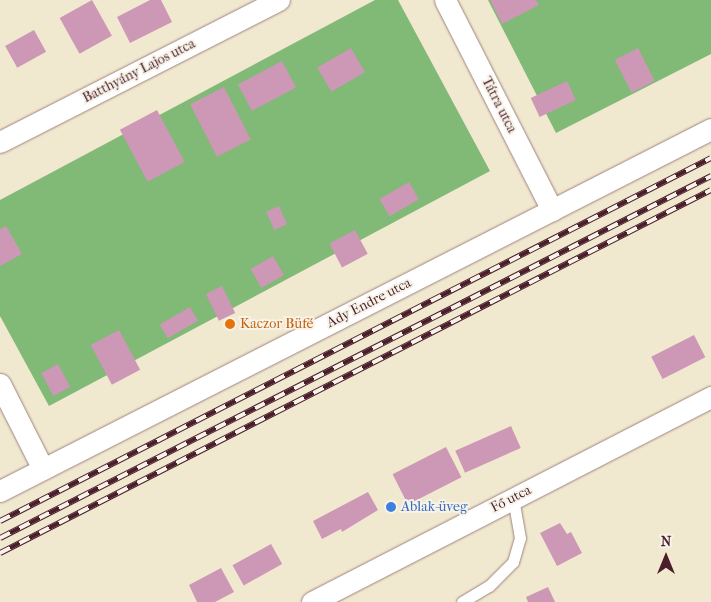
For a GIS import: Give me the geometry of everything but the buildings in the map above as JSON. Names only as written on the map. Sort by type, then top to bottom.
[{"type":"street","name":"Batthyány Lajos utca","points":[[0,142],[279,0]]},
{"type":"street","name":"Tátra utca","points":[[445,0],[552,210]]},
{"type":"street","name":"Ady Endre utca","points":[[0,491],[711,129]]},
{"type":"street","points":[[0,384],[43,469]]},
{"type":"street","name":"Fő utca","points":[[312,602],[711,397]]},
{"type":"lane","points":[[462,602],[489,586],[512,562],[520,538],[513,498]]},
{"type":"green space","points":[[375,0],[398,0],[490,171],[49,406],[0,316],[0,200]]},
{"type":"green space","points":[[488,0],[711,0],[711,54],[556,133]]},
{"type":"railway","points":[[0,521],[711,158]]},
{"type":"railway","points":[[0,538],[711,176]]},
{"type":"railway","points":[[0,553],[711,190]]},
{"type":"place","name":"Kaczor Büfé","points":[[230,324]]},
{"type":"place","name":"Ablak-üveg","points":[[391,507]]}]
